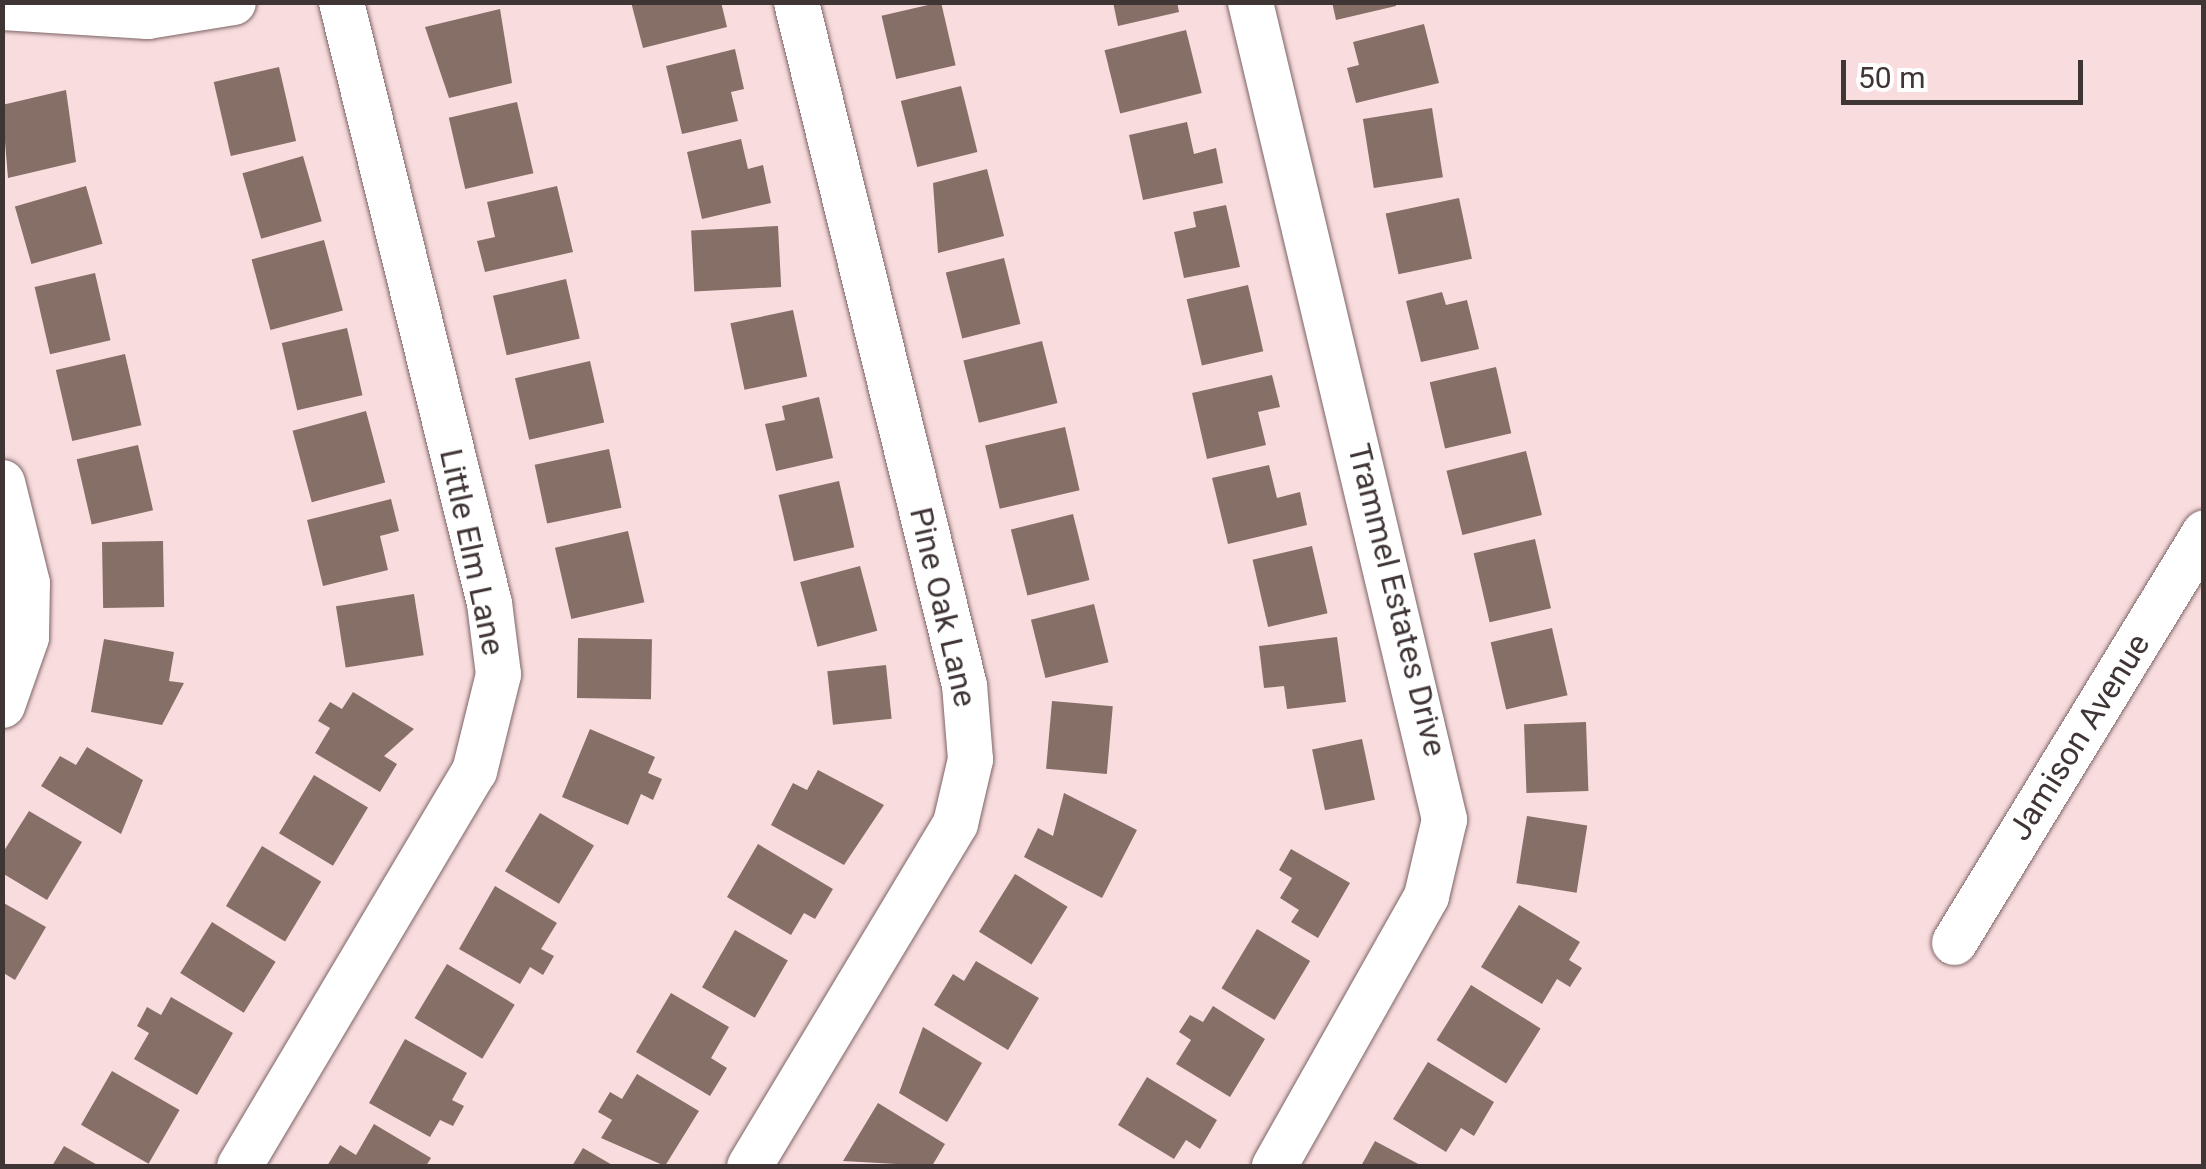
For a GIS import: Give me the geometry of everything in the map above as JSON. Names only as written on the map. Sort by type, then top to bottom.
[{"type":"street","points":[[2,7],[146,16],[233,2]]},
{"type":"street","name":"Little Elm Lane","points":[[239,1166],[474,771],[498,674],[489,604],[341,2]]},
{"type":"street","name":"Pine Oak Lane","points":[[749,1166],[955,823],[970,760],[964,685],[796,2]]},
{"type":"street","name":"Trammel Estates Drive","points":[[1250,2],[1444,806],[1426,896],[1274,1166]]},
{"type":"street","points":[[2,482],[28,583],[26,637],[2,704]]},
{"type":"street","name":"Jamison Avenue","points":[[1954,942],[2204,532]]},
{"type":"building","points":[[631,2],[721,2],[727,27],[643,48]]},
{"type":"building","points":[[941,2],[956,65],[896,79],[882,16]]},
{"type":"building","points":[[1113,2],[1177,2],[1179,12],[1118,26]]},
{"type":"building","points":[[1332,2],[1395,2],[1396,6],[1336,20]]},
{"type":"building","points":[[500,9],[512,83],[449,98],[425,27]]},
{"type":"building","points":[[1424,24],[1439,83],[1356,103],[1347,68],[1359,65],[1353,42]]},
{"type":"building","points":[[1186,30],[1202,93],[1120,113],[1104,50]]},
{"type":"building","points":[[735,49],[744,89],[731,92],[738,121],[682,134],[666,66]]},
{"type":"building","points":[[279,67],[296,141],[231,156],[214,82]]},
{"type":"building","points":[[961,86],[977,152],[917,167],[901,101]]},
{"type":"building","points":[[66,90],[76,162],[8,178],[2,105]]},
{"type":"building","points":[[517,102],[533,173],[465,189],[449,118]]},
{"type":"building","points":[[1432,108],[1443,177],[1374,188],[1363,119]]},
{"type":"building","points":[[1187,122],[1194,154],[1216,148],[1223,183],[1143,200],[1129,135]]},
{"type":"building","points":[[741,139],[748,169],[763,165],[771,203],[702,219],[687,152]]},
{"type":"building","points":[[303,156],[322,221],[261,239],[242,173]]},
{"type":"building","points":[[987,169],[1004,236],[938,253],[933,183]]},
{"type":"building","points":[[86,186],[103,244],[31,264],[15,206]]},
{"type":"building","points":[[557,186],[573,252],[485,272],[477,241],[495,237],[487,202]]},
{"type":"building","points":[[1459,198],[1472,259],[1399,274],[1386,214]]},
{"type":"building","points":[[1226,205],[1240,267],[1184,278],[1174,232],[1196,227],[1193,212]]},
{"type":"building","points":[[778,226],[781,287],[694,291],[691,231]]},
{"type":"building","points":[[324,240],[343,311],[270,330],[252,259]]},
{"type":"building","points":[[1004,258],[1020,324],[962,338],[946,273]]},
{"type":"building","points":[[95,273],[111,340],[50,354],[35,287]]},
{"type":"building","points":[[566,279],[580,338],[507,355],[493,296]]},
{"type":"building","points":[[1248,285],[1263,351],[1202,365],[1187,299]]},
{"type":"building","points":[[1442,292],[1446,305],[1467,300],[1479,349],[1421,362],[1406,301]]},
{"type":"building","points":[[793,310],[807,377],[745,390],[730,323]]},
{"type":"building","points":[[347,328],[363,395],[297,410],[282,343]]},
{"type":"building","points":[[1042,341],[1057,403],[979,423],[963,361]]},
{"type":"building","points":[[125,354],[141,425],[72,441],[56,370]]},
{"type":"building","points":[[590,361],[604,422],[529,440],[515,378]]},
{"type":"building","points":[[1496,367],[1511,433],[1445,449],[1430,382]]},
{"type":"building","points":[[1272,375],[1280,407],[1258,412],[1266,445],[1207,459],[1192,393]]},
{"type":"building","points":[[819,397],[833,458],[776,471],[765,424],[785,420],[782,406]]},
{"type":"building","points":[[366,411],[385,482],[312,502],[293,431]]},
{"type":"building","points":[[1065,427],[1080,490],[1000,509],[985,445]]},
{"type":"building","points":[[138,445],[153,510],[92,524],[77,459]]},
{"type":"building","points":[[609,449],[621,508],[547,523],[535,465]]},
{"type":"building","points":[[1526,451],[1542,515],[1462,535],[1446,471]]},
{"type":"building","points":[[1269,465],[1277,498],[1300,492],[1307,525],[1228,544],[1212,478]]},
{"type":"building","points":[[839,481],[854,547],[794,561],[779,495]]},
{"type":"building","points":[[391,499],[399,531],[380,536],[388,570],[323,586],[307,520]]},
{"type":"building","points":[[1073,514],[1089,580],[1027,595],[1011,529]]},
{"type":"building","points":[[628,531],[644,602],[571,619],[555,548]]},
{"type":"building","points":[[1535,539],[1551,608],[1490,622],[1474,553]]},
{"type":"building","points":[[163,541],[164,607],[103,608],[102,542]]},
{"type":"building","points":[[1312,546],[1328,613],[1268,627],[1253,560]]},
{"type":"building","points":[[860,566],[877,631],[817,647],[800,582]]},
{"type":"building","points":[[414,594],[424,655],[346,668],[336,606]]},
{"type":"building","points":[[1094,604],[1109,662],[1045,678],[1031,620]]},
{"type":"building","points":[[1552,628],[1568,695],[1506,709],[1491,642]]},
{"type":"building","points":[[1337,637],[1346,702],[1287,709],[1284,686],[1264,688],[1259,646]]},
{"type":"building","points":[[578,638],[652,639],[651,699],[577,698]]},
{"type":"building","points":[[104,639],[174,652],[169,681],[184,683],[162,725],[91,712]]},
{"type":"building","points":[[886,665],[892,719],[833,725],[827,671]]},
{"type":"building","points":[[353,692],[414,729],[384,756],[397,764],[380,792],[315,753],[330,728],[318,721],[330,702],[342,709]]},
{"type":"building","points":[[1052,701],[1113,706],[1107,774],[1046,769]]},
{"type":"building","points":[[1586,722],[1588,791],[1526,793],[1524,724]]},
{"type":"building","points":[[590,729],[655,757],[648,773],[662,779],[653,800],[641,794],[628,825],[562,797]]},
{"type":"building","points":[[1362,739],[1375,800],[1325,810],[1312,750]]},
{"type":"building","points":[[87,747],[143,780],[121,834],[41,786],[60,756],[76,765]]},
{"type":"building","points":[[818,770],[884,805],[844,865],[771,825],[793,783],[807,790]]},
{"type":"building","points":[[314,775],[368,807],[333,866],[279,833]]},
{"type":"building","points":[[1064,793],[1137,830],[1102,898],[1024,857],[1038,828],[1053,836]]},
{"type":"building","points":[[29,811],[82,842],[47,900],[2,873],[2,854]]},
{"type":"building","points":[[540,813],[594,845],[559,904],[505,871]]},
{"type":"building","points":[[1527,816],[1587,826],[1577,893],[1516,883]]},
{"type":"building","points":[[758,844],[833,889],[815,919],[804,913],[791,935],[727,897]]},
{"type":"building","points":[[262,846],[321,882],[285,942],[226,906]]},
{"type":"building","points":[[1291,849],[1350,883],[1318,938],[1291,922],[1299,910],[1280,898],[1292,878],[1279,870]]},
{"type":"building","points":[[1015,874],[1068,907],[1032,965],[979,932]]},
{"type":"building","points":[[495,886],[557,923],[541,949],[554,956],[543,975],[530,967],[520,984],[459,949]]},
{"type":"building","points":[[2,902],[46,927],[15,980],[2,972]]},
{"type":"building","points":[[1519,905],[1580,942],[1569,960],[1582,968],[1570,987],[1557,979],[1542,1004],[1481,967]]},
{"type":"building","points":[[212,922],[276,962],[244,1013],[180,973]]},
{"type":"building","points":[[1257,929],[1310,961],[1275,1020],[1221,988]]},
{"type":"building","points":[[735,930],[788,960],[755,1018],[702,987]]},
{"type":"building","points":[[976,961],[1039,998],[1008,1050],[934,1005],[953,974],[964,981]]},
{"type":"building","points":[[447,964],[515,1005],[482,1059],[415,1018]]},
{"type":"building","points":[[1471,985],[1541,1028],[1506,1084],[1437,1040]]},
{"type":"building","points":[[671,993],[729,1027],[711,1058],[727,1068],[710,1096],[636,1052]]},
{"type":"building","points":[[171,997],[233,1033],[197,1095],[134,1059],[149,1033],[137,1026],[147,1007],[161,1015]]},
{"type":"building","points":[[1213,1006],[1265,1039],[1230,1097],[1176,1064],[1191,1040],[1179,1032],[1190,1015],[1203,1022]]},
{"type":"building","points":[[923,1027],[982,1063],[947,1122],[899,1093]]},
{"type":"building","points":[[405,1039],[467,1073],[452,1100],[464,1106],[453,1126],[440,1120],[430,1137],[369,1103]]},
{"type":"building","points":[[1428,1062],[1494,1102],[1474,1136],[1461,1128],[1446,1152],[1393,1119]]},
{"type":"building","points":[[112,1071],[180,1110],[149,1164],[81,1125]]},
{"type":"building","points":[[637,1074],[699,1111],[665,1166],[601,1138],[612,1120],[598,1112],[610,1092],[622,1099]]},
{"type":"building","points":[[1147,1077],[1217,1120],[1200,1149],[1186,1140],[1174,1159],[1118,1125]]},
{"type":"building","points":[[878,1103],[945,1144],[932,1166],[843,1161]]},
{"type":"building","points":[[374,1124],[431,1158],[426,1166],[327,1166],[340,1145],[356,1155]]},
{"type":"building","points":[[1375,1141],[1422,1166],[1361,1166]]},
{"type":"building","points":[[64,1146],[99,1166],[52,1166]]},
{"type":"building","points":[[583,1148],[614,1166],[572,1166]]}]
